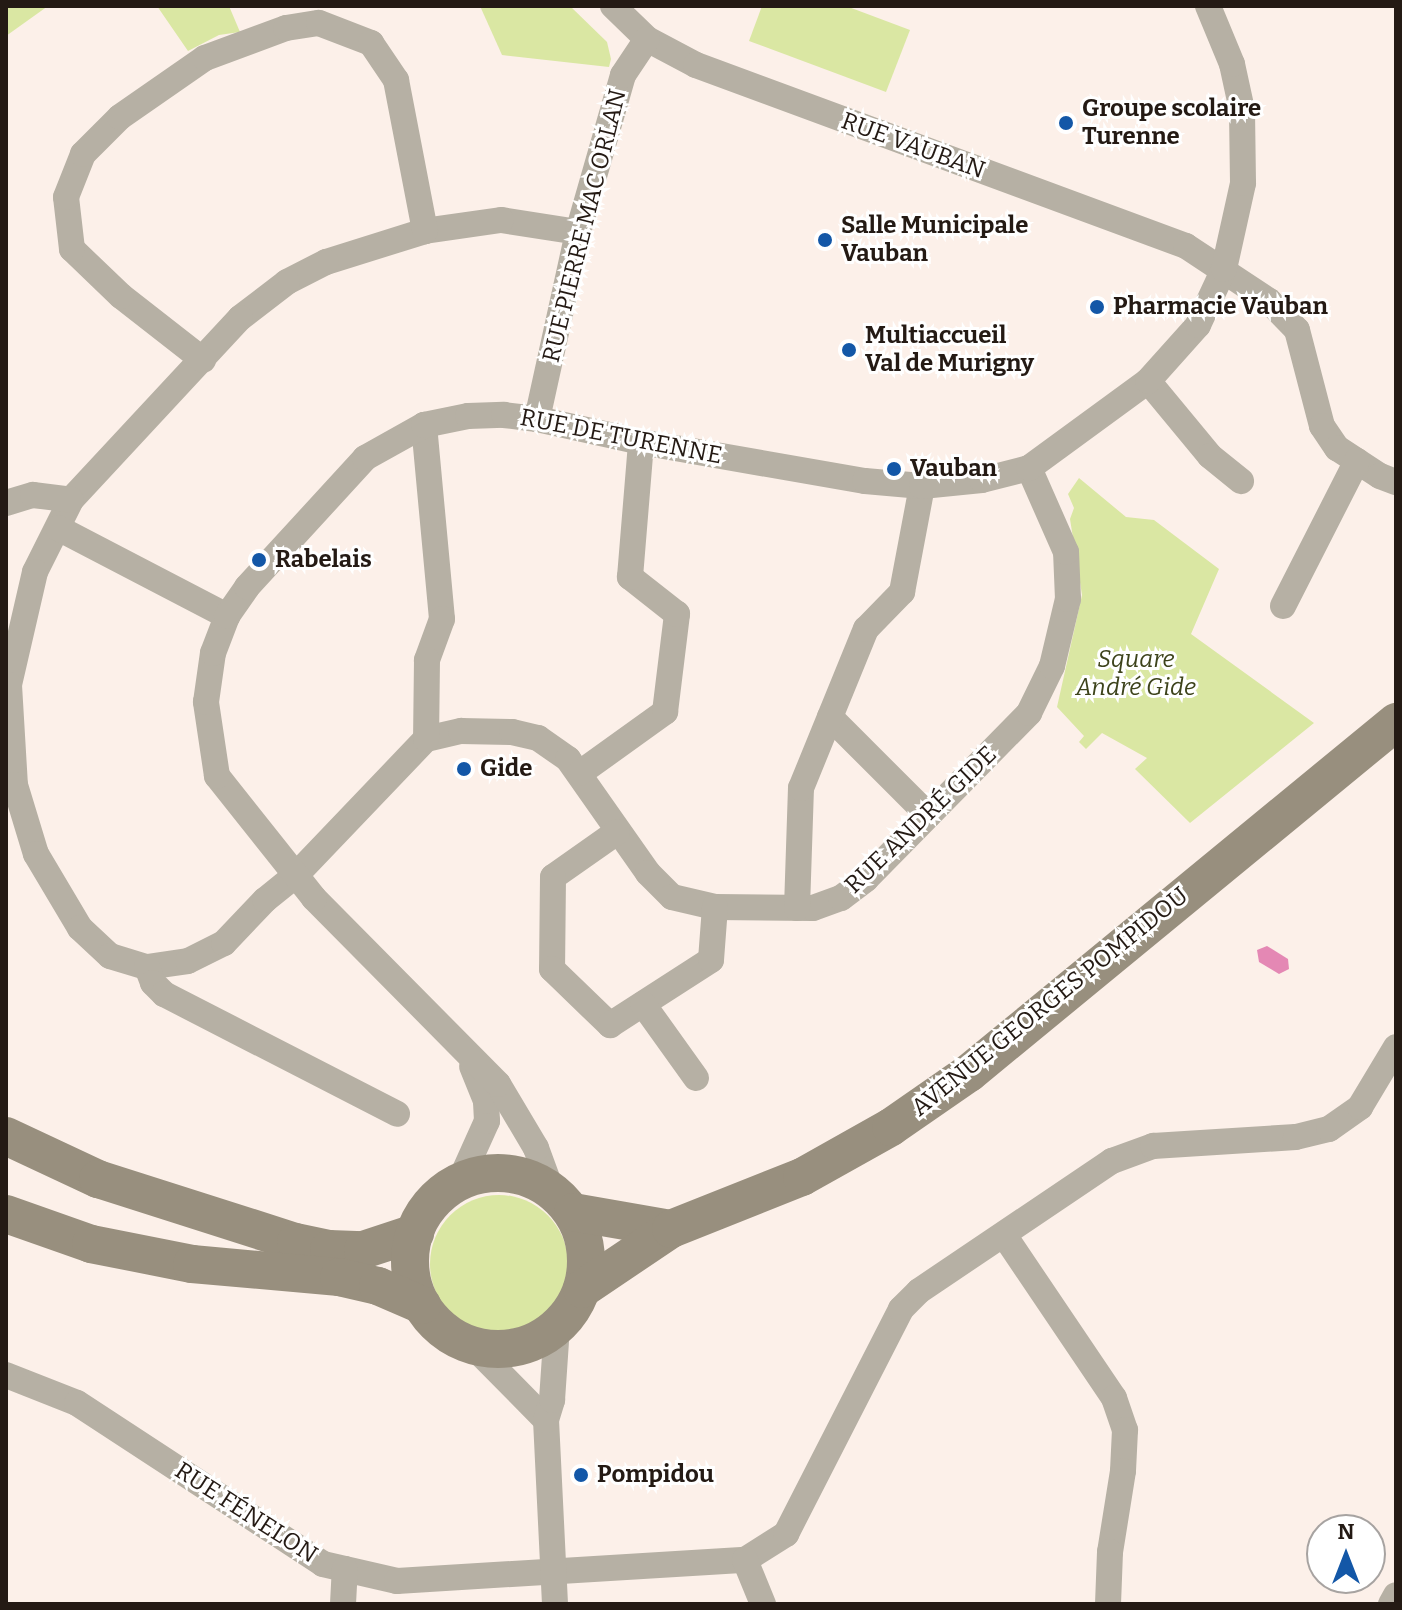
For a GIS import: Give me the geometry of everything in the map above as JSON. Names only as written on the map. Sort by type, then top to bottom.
[{"type":"main road","name":"AVENUE GEORGES POMPIDOU","points":[[582,1289],[671,1229],[802,1177],[904,1118],[969,1073],[1396,722]]},
{"type":"main road","points":[[6,1136],[98,1179],[296,1242],[329,1249],[363,1250],[415,1233]]},
{"type":"main road","points":[[562,1201],[585,1250],[582,1289],[572,1310],[557,1327],[532,1343],[502,1349],[472,1345],[444,1330],[422,1305],[412,1282],[410,1257],[415,1233],[425,1212],[441,1194],[460,1181],[483,1174],[507,1173],[530,1178],[562,1201],[671,1229]]},
{"type":"main road","points":[[6,1214],[91,1244],[192,1264],[339,1277],[378,1286],[422,1305]]},
{"type":"street","name":"RUE VAUBAN","points":[[613,6],[647,39],[696,65],[1186,246],[1224,269],[1269,301],[1297,330],[1322,426],[1337,448],[1396,482]]},
{"type":"street","name":"RUE DE TURENNE","points":[[562,1201],[536,1148],[498,1084],[467,1057],[296,875],[217,776],[206,702],[213,653],[227,616],[247,587],[365,458],[424,425],[468,416],[504,415],[537,419],[641,442],[865,481],[922,486],[982,480],[1029,468],[1148,381],[1198,325],[1224,269],[1243,183],[1242,110],[1232,64],[1208,6]]},
{"type":"street","points":[[203,360],[121,296],[72,249],[66,197],[83,154],[120,117],[205,58],[286,28],[319,23],[371,43],[396,80],[425,231]]},
{"type":"street","name":"RUE PIERRE MAC ORLAN","points":[[537,419],[578,232],[623,75],[647,39]]},
{"type":"street","points":[[424,425],[435,512],[433,547],[442,619],[427,660],[426,739],[296,875],[265,900],[224,943],[188,961],[147,967],[110,956],[80,928],[15,824],[9,685],[35,572],[71,500],[240,318],[287,282],[326,262],[425,231],[501,220],[578,232]]},
{"type":"street","points":[[1148,381],[1210,456],[1241,481]]},
{"type":"street","points":[[580,773],[665,712],[677,614],[630,577],[641,442]]},
{"type":"street","points":[[1283,606],[1357,461]]},
{"type":"street","name":"RUE ANDRÉ GIDE","points":[[426,739],[461,731],[512,732],[538,738],[568,759],[580,773],[617,832],[648,873],[672,897],[715,907],[797,908],[813,908],[841,898],[866,879],[1029,713],[1052,666],[1068,599],[1066,552],[1029,468]]},
{"type":"street","points":[[797,908],[801,788],[866,629],[902,592],[922,486]]},
{"type":"street","points":[[6,503],[33,495],[71,500]]},
{"type":"street","points":[[58,528],[227,616]]},
{"type":"street","points":[[830,717],[928,815]]},
{"type":"street","points":[[617,832],[553,877],[552,969],[610,1025],[711,960],[715,907]]},
{"type":"street","points":[[147,967],[153,983],[164,994],[397,1114]]},
{"type":"street","points":[[643,1004],[696,1078]]},
{"type":"street","points":[[763,1604],[745,1560],[786,1534],[901,1309],[919,1291],[1112,1161],[1153,1146],[1296,1137],[1329,1129],[1360,1107],[1396,1047]]},
{"type":"street","name":"RUE DE TURENNE","points":[[460,1181],[487,1121],[486,1101],[467,1057]]},
{"type":"street","points":[[1004,1235],[1114,1398],[1125,1430],[1123,1471],[1110,1552],[1108,1604]]},
{"type":"street","points":[[555,1604],[546,1420],[552,1400],[557,1327]]},
{"type":"street","points":[[472,1345],[546,1420]]},
{"type":"street","name":"RUE FÉNELON","points":[[6,1375],[77,1403],[323,1564],[397,1581],[745,1560]]},
{"type":"street","points":[[343,1604],[345,1569]]},
{"type":"street","points":[[1391,1604],[1396,1595]]},
{"type":"green space","points":[[6,6],[48,6],[6,36]]},
{"type":"green space","points":[[157,6],[229,6],[240,32],[219,35],[188,51]]},
{"type":"green space","points":[[480,6],[570,6],[607,42],[611,59],[609,67],[502,55]]},
{"type":"green space","points":[[762,6],[846,6],[910,30],[886,92],[749,41]]},
{"type":"green space","name":"Square André Gide","points":[[1079,478],[1126,517],[1154,520],[1219,569],[1191,634],[1314,723],[1190,823],[1135,769],[1147,758],[1102,733],[1086,749],[1079,742],[1084,736],[1057,707],[1082,595],[1070,519],[1074,508],[1068,494]]},
{"type":"green space","points":[[499,1195],[526,1200],[548,1215],[563,1237],[568,1264],[563,1291],[548,1313],[526,1328],[499,1333],[472,1328],[450,1313],[435,1291],[430,1264],[435,1237],[450,1215],[472,1200]]},
{"type":"shaded area","points":[[1267,946],[1288,959],[1289,969],[1279,974],[1259,962],[1257,950]]},
{"type":"place","name":"Groupe scolaire Turenne","points":[[1066,123]]},
{"type":"place","name":"Salle Municipale Vauban","points":[[825,240]]},
{"type":"place","name":"Pharmacie Vauban","points":[[1097,307]]},
{"type":"place","name":"Multiaccueil Val de Murigny","points":[[849,350]]},
{"type":"place","name":"Vauban","points":[[894,469]]},
{"type":"place","name":"Rabelais","points":[[259,560]]},
{"type":"place","name":"Gide","points":[[464,769]]},
{"type":"place","name":"Pompidou","points":[[581,1475]]}]
